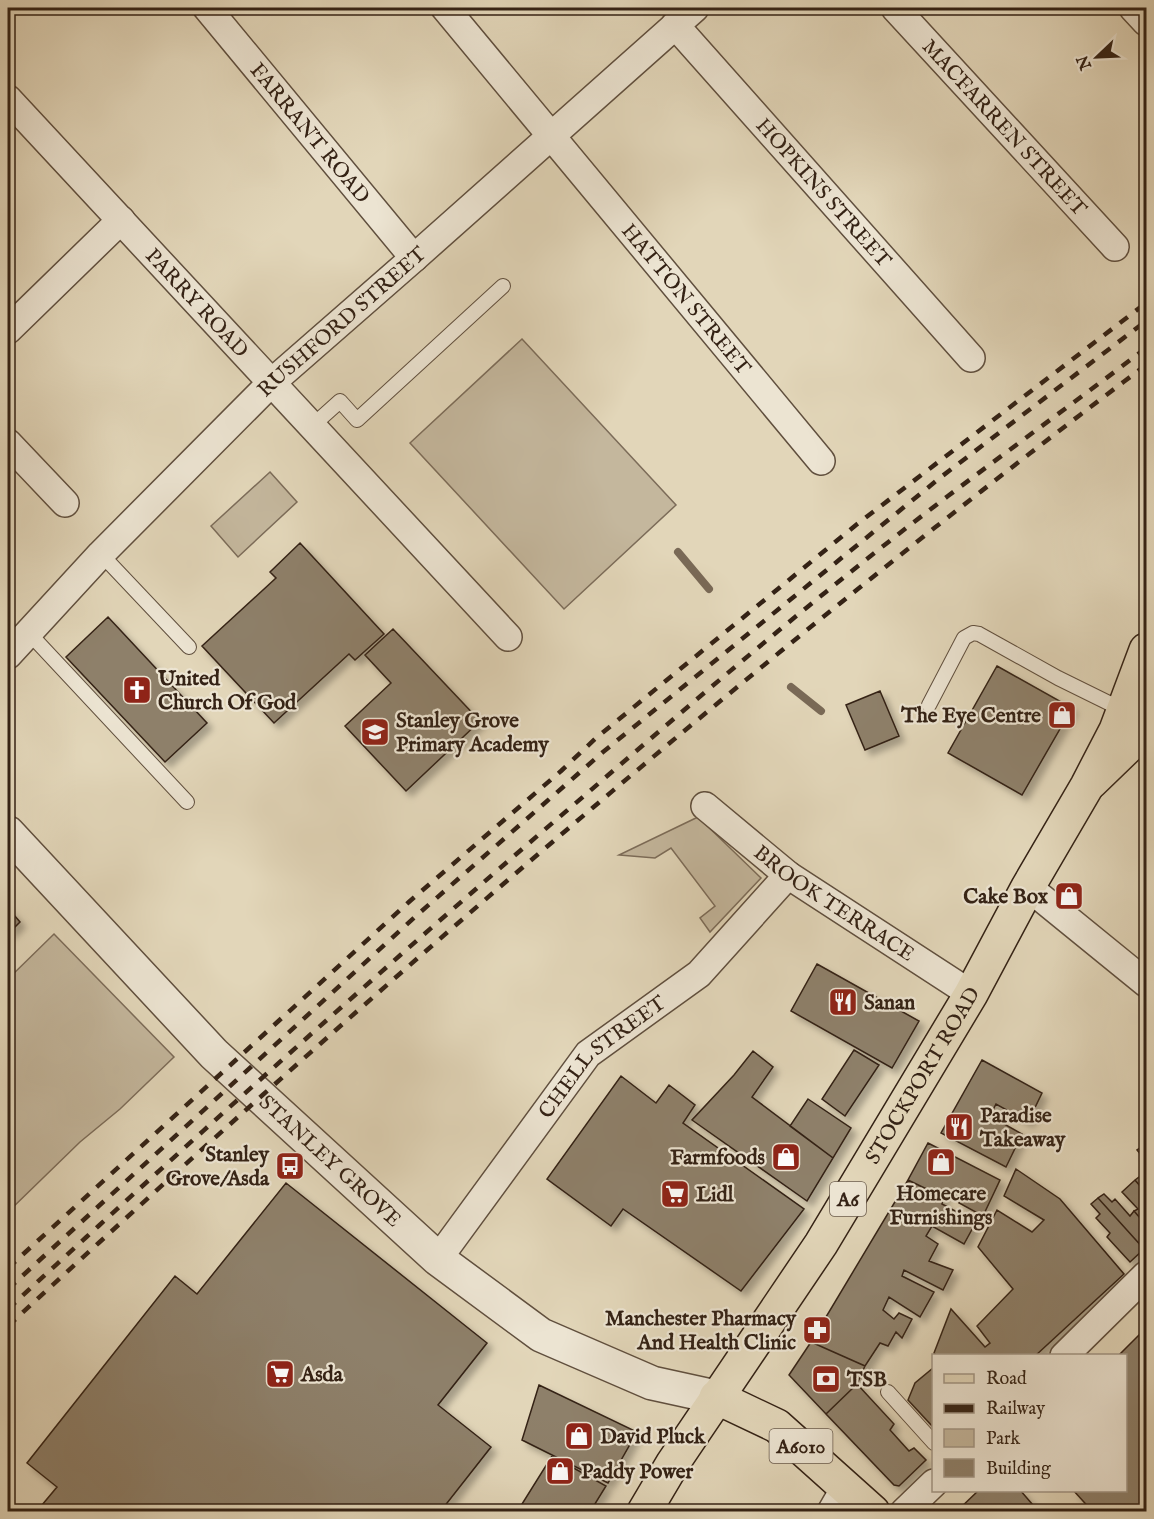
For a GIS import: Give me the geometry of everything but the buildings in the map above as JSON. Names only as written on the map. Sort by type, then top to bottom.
[{"type":"highway","name":"STOCKPORT ROAD","points":[[644,1512],[672,1463],[821,1244],[970,994],[1116,730],[1139,721],[1146,650]]},
{"type":"highway","name":"A6010","points":[[716,1397],[777,1426],[838,1499],[873,1512]]},
{"type":"street","name":"FARRANT ROAD","points":[[207,8],[414,258]]},
{"type":"street","name":"HATTON STREET","points":[[445,8],[821,461]]},
{"type":"street","name":"MACFARREN STREET","points":[[895,8],[1115,247]]},
{"type":"street","points":[[1133,8],[1146,22]]},
{"type":"street","name":"RUSHFORD STREET","points":[[8,656],[101,554],[271,383],[551,136],[681,15]]},
{"type":"street","name":"HOPKINS STREET","points":[[681,15],[971,358]]},
{"type":"street","name":"PARRY ROAD","points":[[8,99],[508,637]]},
{"type":"street","points":[[8,330],[121,220]]},
{"type":"street","points":[[8,443],[66,503]]},
{"type":"street","name":"BROOK TERRACE","points":[[705,806],[788,875],[970,994]]},
{"type":"street","name":"STANLEY GROVE","points":[[8,833],[214,1054],[438,1259],[541,1335],[652,1383],[716,1397]]},
{"type":"street","name":"CHELL STREET","points":[[438,1259],[588,1054],[699,974],[788,875]]},
{"type":"street","points":[[1028,887],[1146,983]]},
{"type":"street","points":[[1066,1354],[1146,1275]]},
{"type":"street","points":[[904,1512],[932,1484]]},
{"type":"lane","points":[[311,427],[339,401],[357,420],[503,286]]},
{"type":"lane","points":[[101,554],[189,647]]},
{"type":"lane","points":[[29,633],[187,802]]},
{"type":"lane","points":[[929,705],[964,638],[973,633],[979,634],[1139,721]]},
{"type":"lane","points":[[888,1392],[932,1442]]},
{"type":"green space","points":[[522,339],[676,505],[564,609],[410,443]]},
{"type":"green space","points":[[270,472],[297,502],[238,557],[211,526]]},
{"type":"green space","points":[[698,817],[761,878],[710,932],[700,918],[715,906],[671,848],[655,858],[619,855]]},
{"type":"green space","points":[[54,934],[174,1057],[120,1109],[80,1142],[8,1212],[8,979]]},
{"type":"waterway","points":[[678,552],[709,589]]},
{"type":"waterway","points":[[791,687],[821,711]]},
{"type":"railway","points":[[8,1268],[410,901],[596,738],[856,525],[1146,303]]},
{"type":"railway","points":[[8,1289],[416,916],[603,752],[941,477],[1146,321]]},
{"type":"railway","points":[[8,1309],[365,986],[729,672],[910,525],[1146,348]]},
{"type":"railway","points":[[8,1326],[284,1076],[565,831],[852,594],[1146,365]]},
{"type":"place","name":"United Church Of God","points":[[137,690]]},
{"type":"place","name":"The Eye Centre","points":[[1062,715]]},
{"type":"place","name":"Stanley Grove Primary Academy","points":[[375,732]]},
{"type":"place","name":"Cake Box","points":[[1069,896]]},
{"type":"place","name":"Sanan","points":[[843,1002]]},
{"type":"place","name":"Paradise Takeaway","points":[[959,1127]]},
{"type":"place","name":"Farmfoods","points":[[786,1157]]},
{"type":"place","name":"Homecare Furnishings","points":[[941,1162]]},
{"type":"place","name":"Stanley Grove/Asda","points":[[290,1166]]},
{"type":"place","name":"Lidl","points":[[675,1194]]},
{"type":"place","name":"Manchester Pharmacy And Health Clinic","points":[[817,1330]]},
{"type":"place","name":"Asda","points":[[280,1374]]},
{"type":"place","name":"TSB","points":[[826,1379]]},
{"type":"place","name":"David Pluck","points":[[579,1436]]},
{"type":"place","name":"Paddy Power","points":[[560,1471]]}]
